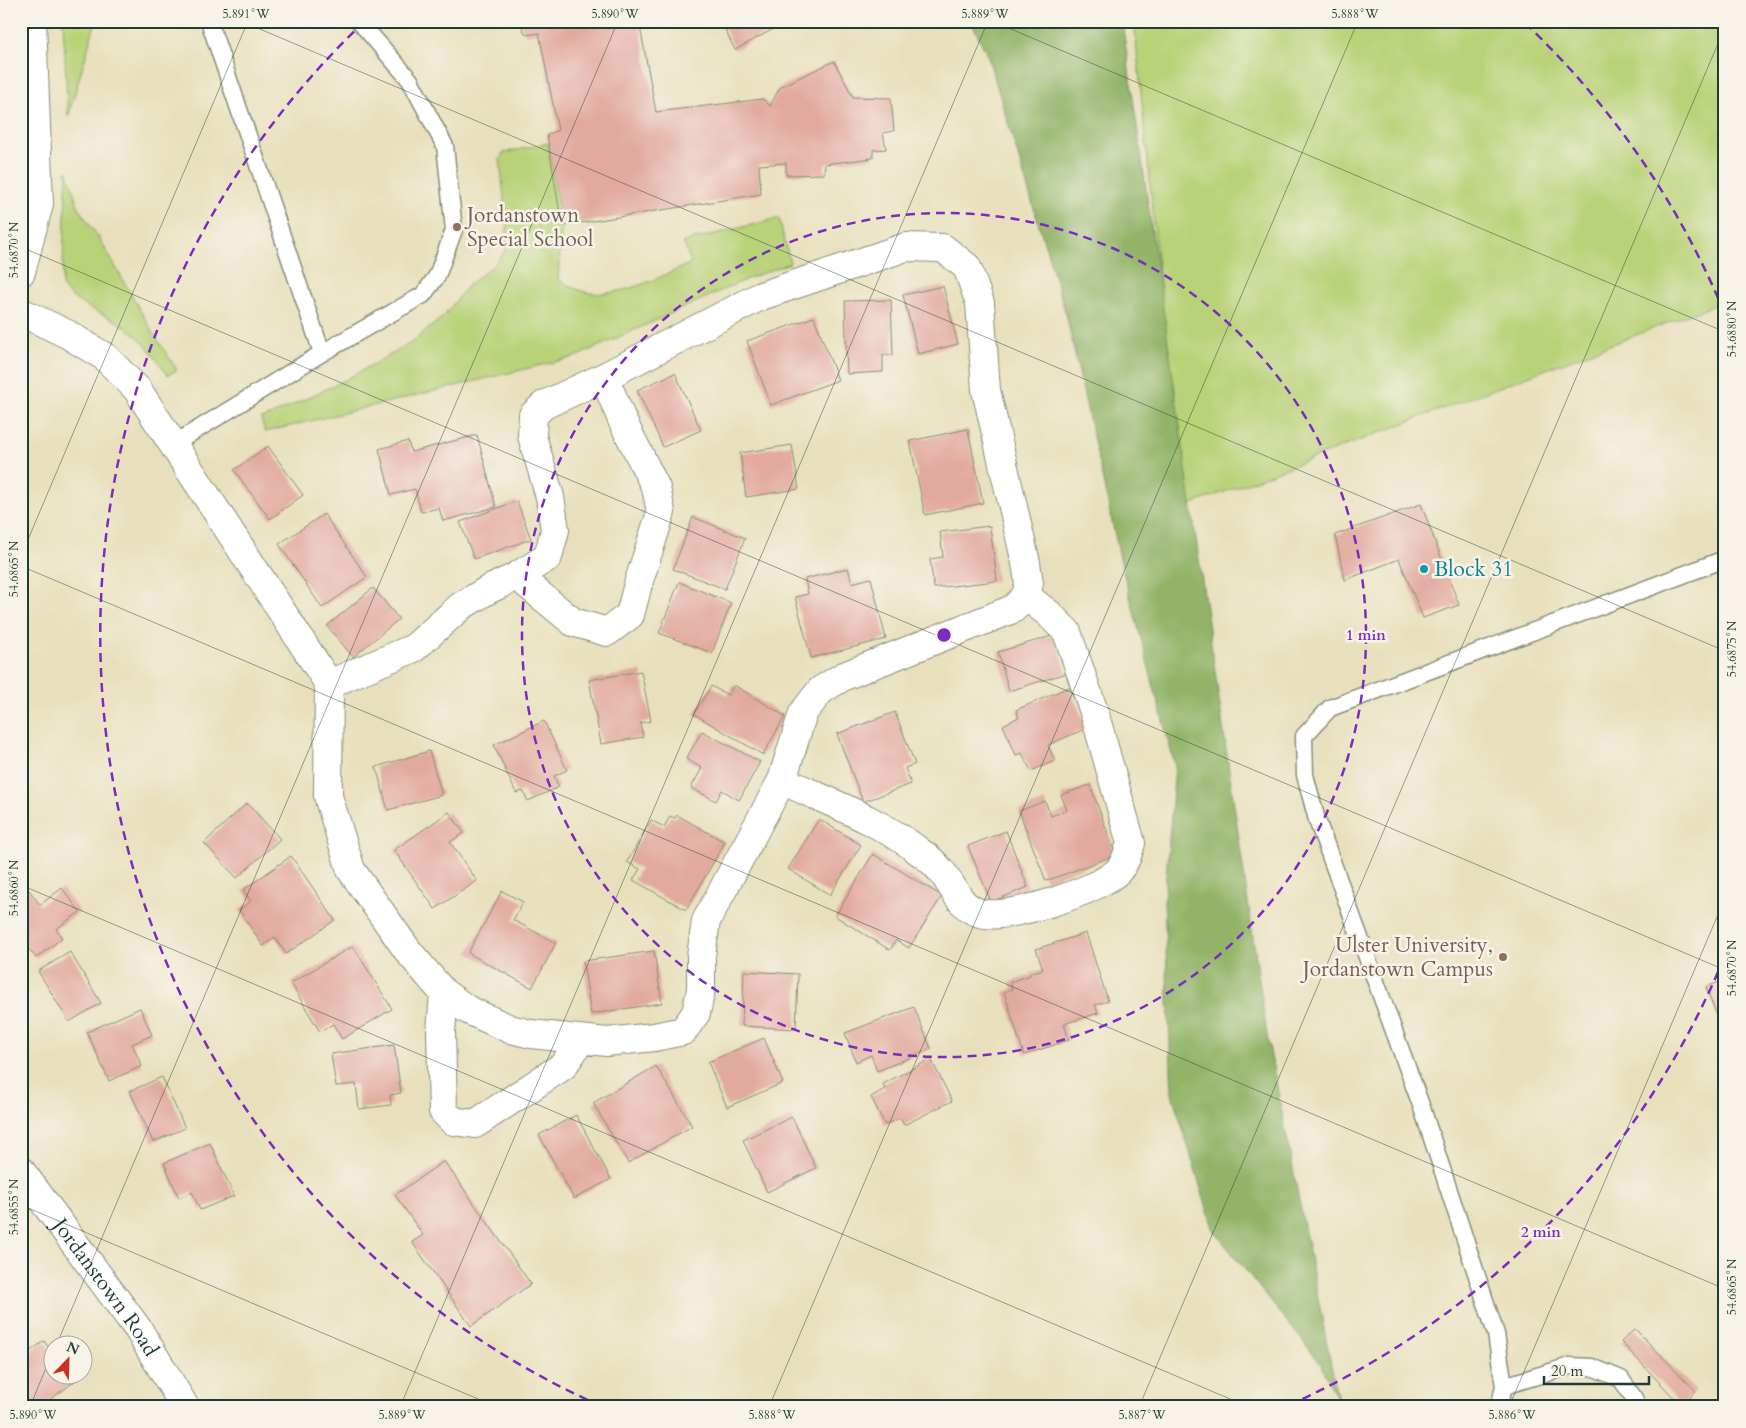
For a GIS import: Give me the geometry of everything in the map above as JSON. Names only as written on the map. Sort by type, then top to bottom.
[{"type":"street","points":[[21,272],[39,204],[32,21]]},
{"type":"street","points":[[21,312],[67,334],[104,357],[137,389],[328,684],[328,796],[351,870],[408,951],[444,993],[468,1010],[510,1029],[531,1034],[607,1042],[654,1037],[683,1030],[696,1013],[701,989],[701,956],[706,921],[782,780],[803,713],[821,690],[844,676],[1013,609],[1026,596],[1029,583],[1026,563],[986,390],[980,303],[967,267],[943,248],[906,247],[761,296],[604,377],[544,405],[533,415],[532,436],[550,497],[555,530],[548,557],[461,606],[414,648],[328,684]]},
{"type":"street","points":[[517,576],[573,622],[607,632],[630,615],[661,512],[656,488],[623,422],[604,377]]},
{"type":"street","points":[[782,780],[882,828],[920,852],[942,872],[965,906],[981,914],[1006,914],[1069,897],[1108,879],[1119,870],[1126,860],[1130,843],[1095,715],[1067,632],[1049,614],[1026,596]]},
{"type":"street","points":[[444,993],[441,1032],[443,1111],[453,1121],[475,1124],[563,1066],[581,1040]]},
{"type":"street","name":"Jordanstown Road","points":[[21,1171],[138,1329],[185,1407]]},
{"type":"lane","points":[[209,21],[322,353]]},
{"type":"lane","points":[[172,445],[322,353],[424,295],[437,276],[454,230],[445,146],[410,80],[359,21]]},
{"type":"lane","points":[[1499,1407],[1504,1386],[1496,1334],[1422,1108],[1316,820],[1305,776],[1304,736],[1330,708],[1725,559]]},
{"type":"lane","points":[[1504,1386],[1570,1366],[1592,1367],[1621,1380],[1634,1398],[1637,1407]]},
{"type":"green space","points":[[63,21],[96,21],[68,117]]},
{"type":"green space","points":[[971,21],[1122,21],[1267,1035],[1338,1401],[1321,1364],[1214,1231],[1172,1094],[1164,901],[1175,766],[1122,567],[1066,314],[988,57]]},
{"type":"green space","points":[[1134,21],[1725,21],[1725,301],[1182,508]]},
{"type":"green space","points":[[548,143],[562,226],[558,279],[570,286],[592,293],[621,291],[666,275],[691,263],[683,242],[779,218],[790,263],[747,279],[575,357],[265,432],[261,419],[345,380],[411,343],[444,316],[468,285],[494,265],[505,251],[507,227],[500,159],[503,153]]},
{"type":"green space","points":[[67,170],[79,209],[99,238],[152,331],[177,370],[168,375],[131,331],[116,321],[82,304],[62,286]]},
{"type":"building","points":[[519,21],[639,21],[656,112],[763,99],[770,106],[780,87],[834,61],[853,97],[891,98],[894,131],[883,133],[886,149],[873,150],[873,158],[825,164],[824,174],[786,175],[786,163],[759,165],[761,194],[562,226],[547,135],[558,130],[539,33],[526,35]]},
{"type":"building","points":[[721,21],[788,21],[735,50]]},
{"type":"building","points":[[943,286],[958,344],[918,354],[903,295]]},
{"type":"building","points":[[891,300],[893,355],[883,355],[883,372],[847,374],[845,301]]},
{"type":"building","points":[[814,317],[838,380],[771,405],[747,341]]},
{"type":"building","points":[[675,373],[701,430],[663,447],[637,390]]},
{"type":"building","points":[[968,429],[983,503],[925,515],[910,441]]},
{"type":"building","points":[[477,435],[496,507],[443,521],[439,508],[421,512],[415,489],[391,495],[379,449],[408,441],[411,452]]},
{"type":"building","points":[[792,445],[799,489],[746,497],[740,453]]},
{"type":"building","points":[[268,446],[303,495],[270,519],[234,470]]},
{"type":"building","points":[[517,501],[531,539],[474,559],[460,522]]},
{"type":"building","name":"Block 31","points":[[1421,504],[1459,605],[1423,618],[1399,559],[1345,580],[1335,535]]},
{"type":"building","points":[[324,514],[367,577],[322,608],[279,544]]},
{"type":"building","points":[[693,517],[745,538],[725,589],[673,569]]},
{"type":"building","points":[[990,526],[997,581],[934,588],[930,559],[943,557],[940,532]]},
{"type":"building","points":[[848,568],[852,583],[871,578],[886,639],[811,658],[795,597],[808,594],[805,579]]},
{"type":"building","points":[[679,582],[731,603],[712,653],[659,633]]},
{"type":"building","points":[[373,588],[399,619],[353,657],[327,626]]},
{"type":"building","points":[[1055,635],[1067,673],[1009,691],[998,652]]},
{"type":"building","points":[[641,671],[651,721],[640,723],[643,737],[601,744],[589,680]]},
{"type":"building","points":[[734,685],[785,716],[763,755],[694,714],[711,686],[728,695]]},
{"type":"building","points":[[1069,687],[1087,728],[1048,745],[1055,761],[1031,771],[1022,753],[1016,755],[1003,725],[1019,717],[1016,710]]},
{"type":"building","points":[[895,712],[915,764],[905,768],[911,784],[863,802],[837,734]]},
{"type":"building","points":[[544,721],[567,770],[554,776],[559,787],[528,801],[523,791],[516,793],[494,745]]},
{"type":"building","points":[[702,731],[760,762],[739,800],[722,790],[716,801],[691,788],[702,768],[686,759]]},
{"type":"building","points":[[429,751],[442,795],[388,810],[376,767]]},
{"type":"building","points":[[1090,785],[1116,855],[1046,881],[1019,811],[1045,801],[1051,816],[1067,810],[1061,795]]},
{"type":"building","points":[[247,803],[280,839],[237,878],[204,843]]},
{"type":"building","points":[[449,812],[464,833],[450,842],[477,881],[435,909],[394,850]]},
{"type":"building","points":[[677,815],[725,842],[686,910],[633,880],[640,869],[627,862],[651,820],[664,827],[670,816],[675,818]]},
{"type":"building","points":[[819,819],[861,845],[830,895],[788,869]]},
{"type":"building","points":[[1006,831],[1028,887],[991,902],[968,846]]},
{"type":"building","points":[[873,854],[942,896],[909,948],[896,940],[890,950],[835,916]]},
{"type":"building","points":[[291,856],[335,920],[286,954],[275,937],[263,946],[239,910],[251,901],[243,890]]},
{"type":"building","points":[[62,888],[80,912],[56,929],[62,938],[36,958],[21,939],[21,896],[29,890],[40,905]]},
{"type":"building","points":[[502,891],[523,902],[513,920],[556,943],[532,988],[468,953]]},
{"type":"building","points":[[1086,933],[1108,1001],[1095,1005],[1098,1013],[1064,1024],[1069,1040],[1024,1055],[1004,992],[1012,989],[1010,982],[1043,969],[1036,949]]},
{"type":"building","points":[[353,946],[392,1009],[342,1039],[333,1024],[320,1032],[291,983]]},
{"type":"building","points":[[654,951],[662,1003],[591,1014],[583,961]]},
{"type":"building","points":[[70,952],[101,1003],[69,1022],[38,971]]},
{"type":"building","points":[[744,971],[798,974],[796,1029],[742,1026]]},
{"type":"building","points":[[1725,980],[1725,1037],[1706,987]]},
{"type":"building","points":[[914,1007],[931,1049],[877,1071],[871,1055],[856,1062],[845,1033]]},
{"type":"building","points":[[140,1008],[152,1035],[132,1044],[142,1066],[109,1081],[87,1032]]},
{"type":"building","points":[[764,1038],[783,1083],[727,1107],[708,1062]]},
{"type":"building","points":[[394,1045],[401,1093],[390,1095],[391,1105],[359,1109],[356,1084],[336,1086],[331,1054]]},
{"type":"building","points":[[931,1059],[952,1101],[904,1125],[900,1118],[885,1125],[871,1097],[885,1089],[883,1084]]},
{"type":"building","points":[[656,1066],[692,1126],[628,1163],[593,1103]]},
{"type":"building","points":[[162,1077],[185,1128],[153,1142],[130,1091]]},
{"type":"building","points":[[576,1115],[611,1179],[574,1199],[539,1135]]},
{"type":"building","points":[[792,1117],[816,1168],[767,1192],[743,1140]]},
{"type":"building","points":[[210,1143],[234,1196],[200,1210],[192,1192],[179,1198],[164,1163]]},
{"type":"building","points":[[444,1161],[531,1284],[471,1326],[412,1242],[423,1235],[395,1195]]},
{"type":"building","points":[[21,1321],[30,1333],[21,1339]]},
{"type":"building","points":[[1635,1329],[1696,1391],[1681,1405],[1621,1342]]},
{"type":"building","points":[[42,1342],[42,1386],[69,1386],[40,1407],[27,1407],[21,1398],[21,1358]]},
{"type":"place","name":"Jordanstown Special School","points":[[457,227]]},
{"type":"place","name":"Block 31","points":[[1424,569]]},
{"type":"place","name":"Ulster University, Jordanstown Campus","points":[[1503,957]]}]
